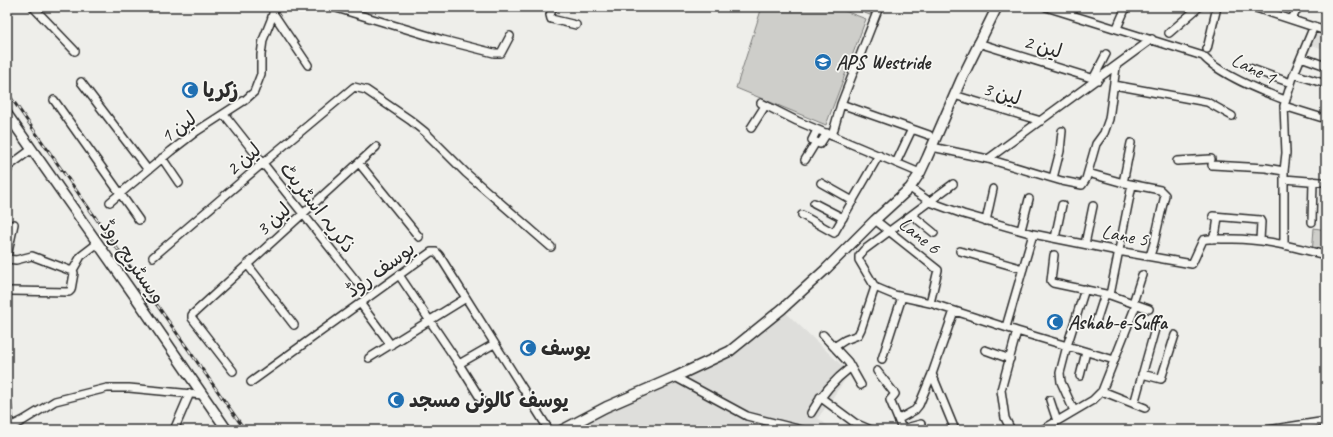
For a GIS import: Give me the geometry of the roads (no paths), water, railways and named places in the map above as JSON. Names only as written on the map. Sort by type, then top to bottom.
[{"type":"main road","points":[[562,430],[606,407],[730,351],[782,309],[826,270],[875,220],[910,188],[920,172],[954,94],[997,7]]},
{"type":"main road","name":"ویسٹریج روڈ","points":[[7,114],[227,430]]},
{"type":"street","points":[[33,7],[75,51]]},
{"type":"street","points":[[333,7],[443,40],[494,53],[501,53],[510,36]]},
{"type":"street","points":[[553,7],[550,15],[551,19],[576,25]]},
{"type":"street","points":[[818,130],[812,140],[820,144],[830,135],[879,7]]},
{"type":"street","points":[[1046,7],[1152,39]]},
{"type":"street","points":[[1117,28],[1126,7]]},
{"type":"street","points":[[1168,33],[1199,7]]},
{"type":"street","points":[[1207,49],[1217,7]]},
{"type":"street","points":[[1253,7],[1326,30]]},
{"type":"street","points":[[1292,19],[1298,7]]},
{"type":"street","points":[[274,10],[308,65]]},
{"type":"street","name":"لین 1","points":[[110,202],[162,158],[197,131],[245,100],[254,92],[261,74],[263,40],[274,10]]},
{"type":"street","points":[[1284,244],[1284,171],[1286,153],[1285,103],[1294,74],[1314,26]]},
{"type":"street","points":[[988,159],[1096,79],[1116,67],[1152,39]]},
{"type":"street","name":"Lane 1","points":[[1152,39],[1203,56],[1209,63],[1285,103],[1326,119]]},
{"type":"street","name":"لین 2","points":[[978,43],[1096,79]]},
{"type":"street","points":[[1096,79],[1106,54]]},
{"type":"street","points":[[1301,57],[1326,66]]},
{"type":"street","points":[[932,147],[988,159],[1082,185],[1086,179],[1096,144],[1104,133],[1109,119],[1116,67]]},
{"type":"street","points":[[1249,68],[1291,83]]},
{"type":"street","points":[[1294,74],[1326,84]]},
{"type":"street","points":[[82,82],[148,170]]},
{"type":"street","points":[[1114,85],[1207,102],[1232,116]]},
{"type":"street","name":"لین 2","points":[[153,257],[354,88],[366,90],[425,132],[466,173],[551,247]]},
{"type":"street","name":"لین 3","points":[[954,94],[1041,121]]},
{"type":"street","points":[[54,100],[139,220]]},
{"type":"street","points":[[751,128],[763,104],[797,121],[920,172]]},
{"type":"street","points":[[841,104],[929,135]]},
{"type":"street","name":"ذکریہ اسٹریٹ","points":[[224,114],[357,282]]},
{"type":"street","points":[[896,163],[912,129]]},
{"type":"street","points":[[1053,178],[1060,151],[1062,132]]},
{"type":"street","points":[[805,160],[816,142]]},
{"type":"street","points":[[1122,183],[1131,143]]},
{"type":"street","name":"لین 3","points":[[233,371],[192,318],[192,315],[376,147]]},
{"type":"street","points":[[7,172],[10,166],[32,149]]},
{"type":"street","points":[[802,215],[834,233],[879,155]]},
{"type":"street","points":[[162,158],[179,182]]},
{"type":"street","points":[[1177,161],[1211,162],[1284,171]]},
{"type":"street","points":[[358,163],[419,237]]},
{"type":"street","points":[[1088,173],[1122,183],[1160,190],[1165,195],[1150,256]]},
{"type":"street","points":[[1284,179],[1321,182]]},
{"type":"street","points":[[1312,222],[1313,182]]},
{"type":"street","points":[[821,183],[853,201]]},
{"type":"street","points":[[953,184],[912,215],[889,230],[864,250],[859,256],[859,260],[875,287],[894,295],[930,303],[1114,360]]},
{"type":"street","points":[[1096,322],[1108,295],[1132,185]]},
{"type":"street","name":"Lane 5","points":[[910,188],[930,202],[963,214],[1033,234],[1192,264],[1203,240],[1212,239]]},
{"type":"street","points":[[986,221],[993,190]]},
{"type":"street","points":[[1021,230],[1029,199]]},
{"type":"street","points":[[814,203],[843,218]]},
{"type":"street","points":[[1055,238],[1062,205]]},
{"type":"street","points":[[1085,244],[1093,206]]},
{"type":"street","points":[[912,215],[934,233]]},
{"type":"street","points":[[1260,240],[1260,220],[1215,216],[1216,231],[1212,239],[1236,238],[1260,240],[1284,244],[1326,255]]},
{"type":"street","name":"Lane 6","points":[[875,220],[938,270],[930,303]]},
{"type":"street","points":[[14,224],[7,258],[16,260],[32,256],[69,270],[73,270]]},
{"type":"street","points":[[1006,327],[1033,234]]},
{"type":"street","points":[[11,291],[69,292],[71,290],[74,273],[73,270],[80,256],[98,243]]},
{"type":"street","points":[[960,251],[1023,269]]},
{"type":"street","name":"یوسف روڈ","points":[[251,382],[431,252],[436,252],[549,430]]},
{"type":"street","points":[[1054,255],[1051,281],[1053,283],[1108,295],[1149,310]]},
{"type":"street","points":[[247,264],[294,325]]},
{"type":"street","points":[[399,275],[459,364],[482,402]]},
{"type":"street","points":[[1042,430],[1093,400],[1102,391],[1134,304],[1142,275]]},
{"type":"street","points":[[834,347],[845,340],[858,335],[875,287]]},
{"type":"street","points":[[1074,411],[1061,382],[1060,373],[1085,289]]},
{"type":"street","points":[[882,359],[902,297]]},
{"type":"street","points":[[369,358],[466,298]]},
{"type":"street","points":[[360,303],[391,345]]},
{"type":"street","points":[[899,419],[915,410],[919,405],[932,374],[954,311]]},
{"type":"street","points":[[1134,404],[1155,329]]},
{"type":"street","points":[[1011,430],[1005,418],[1001,390],[1017,331]]},
{"type":"street","points":[[823,335],[851,367],[861,385]]},
{"type":"street","points":[[1142,374],[1161,379],[1175,335]]},
{"type":"street","points":[[459,364],[494,344]]},
{"type":"street","points":[[984,350],[1010,359]]},
{"type":"street","points":[[1080,376],[1086,352]]},
{"type":"street","points":[[811,413],[820,397],[843,373],[851,367]]},
{"type":"street","points":[[877,371],[895,394],[890,400],[899,419],[901,428],[904,429],[921,424]]},
{"type":"street","points":[[932,374],[955,430]]},
{"type":"street","points":[[675,377],[747,416],[784,428],[802,430]]},
{"type":"street","points":[[7,403],[10,428],[55,401],[107,388],[128,388],[203,395]]},
{"type":"street","points":[[1102,391],[1145,408]]},
{"type":"street","points":[[174,430],[190,393]]},
{"type":"street","points":[[820,397],[854,427],[871,430]]},
{"type":"street","points":[[1050,400],[1057,421]]},
{"type":"street","points":[[1268,430],[1326,421]]},
{"type":"street","points":[[769,422],[770,430]]},
{"type":"railway","points":[[7,92],[245,430]]},
{"type":"place","name":"APS Westride","points":[[823,62]]},
{"type":"place","name":"زکریا","points":[[190,90]]},
{"type":"place","name":"Ashab-e-Suffa","points":[[1055,322]]},
{"type":"place","name":"یوسف","points":[[528,348]]},
{"type":"place","name":"یوسف کالونی مسجد","points":[[396,400]]}]
